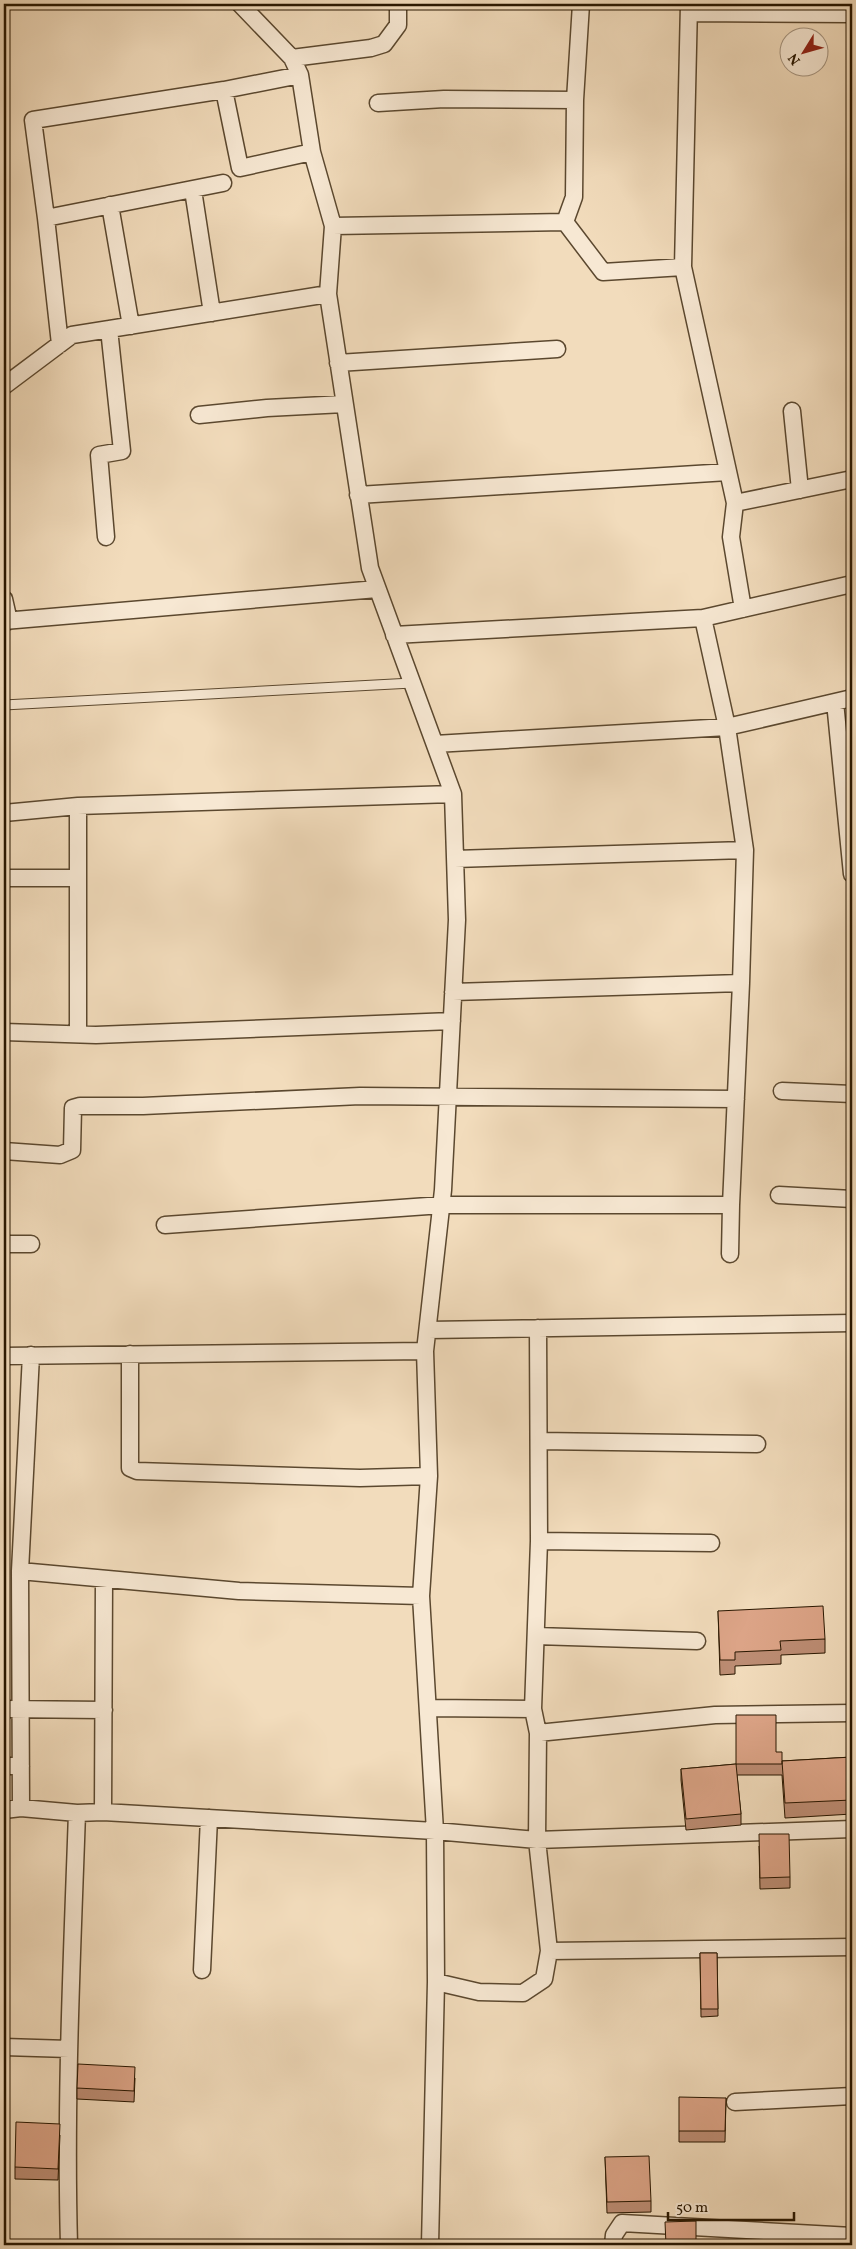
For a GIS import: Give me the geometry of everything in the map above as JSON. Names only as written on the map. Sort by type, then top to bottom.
[{"type":"street","points":[[240,4],[292,58],[300,75],[312,152],[333,226],[328,294],[370,568],[453,794],[457,920],[442,1205],[425,1351],[429,1476],[421,1596],[435,1831],[436,1982],[430,2245]]},
{"type":"street","points":[[292,58],[371,48],[384,44],[398,24],[398,4]]},
{"type":"street","points":[[565,222],[574,197],[575,100],[581,4]]},
{"type":"street","points":[[742,609],[731,537],[735,503],[683,267],[689,8],[852,14]]},
{"type":"street","points":[[60,344],[33,120],[224,90],[300,75]]},
{"type":"street","points":[[224,90],[240,168],[312,152]]},
{"type":"street","points":[[378,103],[444,99],[575,100]]},
{"type":"street","points":[[46,218],[223,183]]},
{"type":"street","points":[[193,190],[212,313]]},
{"type":"street","points":[[110,205],[131,326]]},
{"type":"street","points":[[565,222],[603,272],[683,267]]},
{"type":"street","points":[[333,226],[565,222]]},
{"type":"street","points":[[4,386],[72,335],[328,294]]},
{"type":"street","points":[[106,536],[99,455],[122,451],[109,329]]},
{"type":"street","points":[[338,363],[557,349]]},
{"type":"street","points":[[199,415],[268,408],[344,404]]},
{"type":"street","points":[[792,411],[800,490]]},
{"type":"street","points":[[358,495],[728,472]]},
{"type":"street","points":[[735,503],[852,479]]},
{"type":"street","points":[[394,635],[703,618],[852,584]]},
{"type":"street","points":[[4,600],[6,621],[377,588]]},
{"type":"street","points":[[703,618],[727,727],[745,850],[730,1254]]},
{"type":"street","points":[[434,744],[727,727],[852,698]]},
{"type":"street","points":[[835,702],[852,874]]},
{"type":"street","points":[[4,813],[78,806],[453,794]]},
{"type":"street","points":[[78,806],[78,1034]]},
{"type":"street","points":[[455,859],[745,850]]},
{"type":"street","points":[[4,878],[78,878]]},
{"type":"street","points":[[453,992],[741,984]]},
{"type":"street","points":[[4,1032],[78,1034],[452,1021]]},
{"type":"street","points":[[782,1091],[852,1094]]},
{"type":"street","points":[[4,1150],[60,1155],[72,1150],[73,1108],[80,1106],[142,1106],[360,1096],[736,1099]]},
{"type":"street","points":[[780,1195],[852,1199]]},
{"type":"street","points":[[165,1225],[442,1205],[731,1205]]},
{"type":"street","points":[[4,1244],[31,1244]]},
{"type":"street","points":[[428,1330],[852,1323]]},
{"type":"street","points":[[436,1982],[479,1992],[523,1993],[544,1978],[548,1951],[537,1840],[538,1733],[533,1709],[539,1541],[538,1328]]},
{"type":"street","points":[[4,1356],[425,1351]]},
{"type":"street","points":[[130,1354],[130,1468],[137,1471],[360,1478],[429,1476]]},
{"type":"street","points":[[21,1808],[20,1708],[12,1612],[20,1571],[31,1356]]},
{"type":"street","points":[[539,1441],[757,1444]]},
{"type":"street","points":[[539,1541],[712,1543]]},
{"type":"street","points":[[20,1571],[239,1591],[421,1596]]},
{"type":"street","points":[[103,1812],[104,1579]]},
{"type":"street","points":[[536,1636],[697,1641]]},
{"type":"street","points":[[428,1708],[533,1709]]},
{"type":"street","points":[[4,1709],[104,1710]]},
{"type":"street","points":[[538,1733],[715,1715],[852,1713]]},
{"type":"street","points":[[4,1766],[21,1766]]},
{"type":"street","points":[[4,1810],[21,1808],[77,1813],[103,1812],[435,1831],[537,1840],[852,1829]]},
{"type":"street","points":[[68,2245],[69,2049],[77,1813]]},
{"type":"street","points":[[202,1970],[209,1818]]},
{"type":"street","points":[[548,1951],[852,1947]]},
{"type":"street","points":[[4,2047],[69,2049]]},
{"type":"street","points":[[735,2102],[852,2096]]},
{"type":"street","points":[[613,2245],[614,2235],[622,2223],[849,2239]]},
{"type":"lane","points":[[4,706],[412,682]]},
{"type":"building","points":[[823,1606],[825,1639],[780,1641],[781,1650],[735,1652],[735,1660],[720,1660],[718,1611]]},
{"type":"building","points":[[736,1715],[776,1715],[776,1752],[782,1752],[782,1764],[736,1764]]},
{"type":"building","points":[[852,1757],[852,1800],[785,1803],[782,1761]]},
{"type":"building","points":[[736,1764],[741,1814],[686,1819],[681,1769]]},
{"type":"building","points":[[759,1834],[789,1834],[790,1877],[760,1878]]},
{"type":"building","points":[[700,1953],[717,1953],[718,2009],[701,2009]]},
{"type":"building","points":[[78,2064],[135,2067],[134,2091],[77,2088]]},
{"type":"building","points":[[679,2097],[726,2098],[725,2131],[679,2131]]},
{"type":"building","points":[[16,2122],[60,2124],[58,2169],[15,2167]]},
{"type":"building","points":[[649,2156],[651,2201],[607,2202],[605,2157]]},
{"type":"building","points":[[696,2221],[696,2245],[666,2245],[665,2222]]}]
